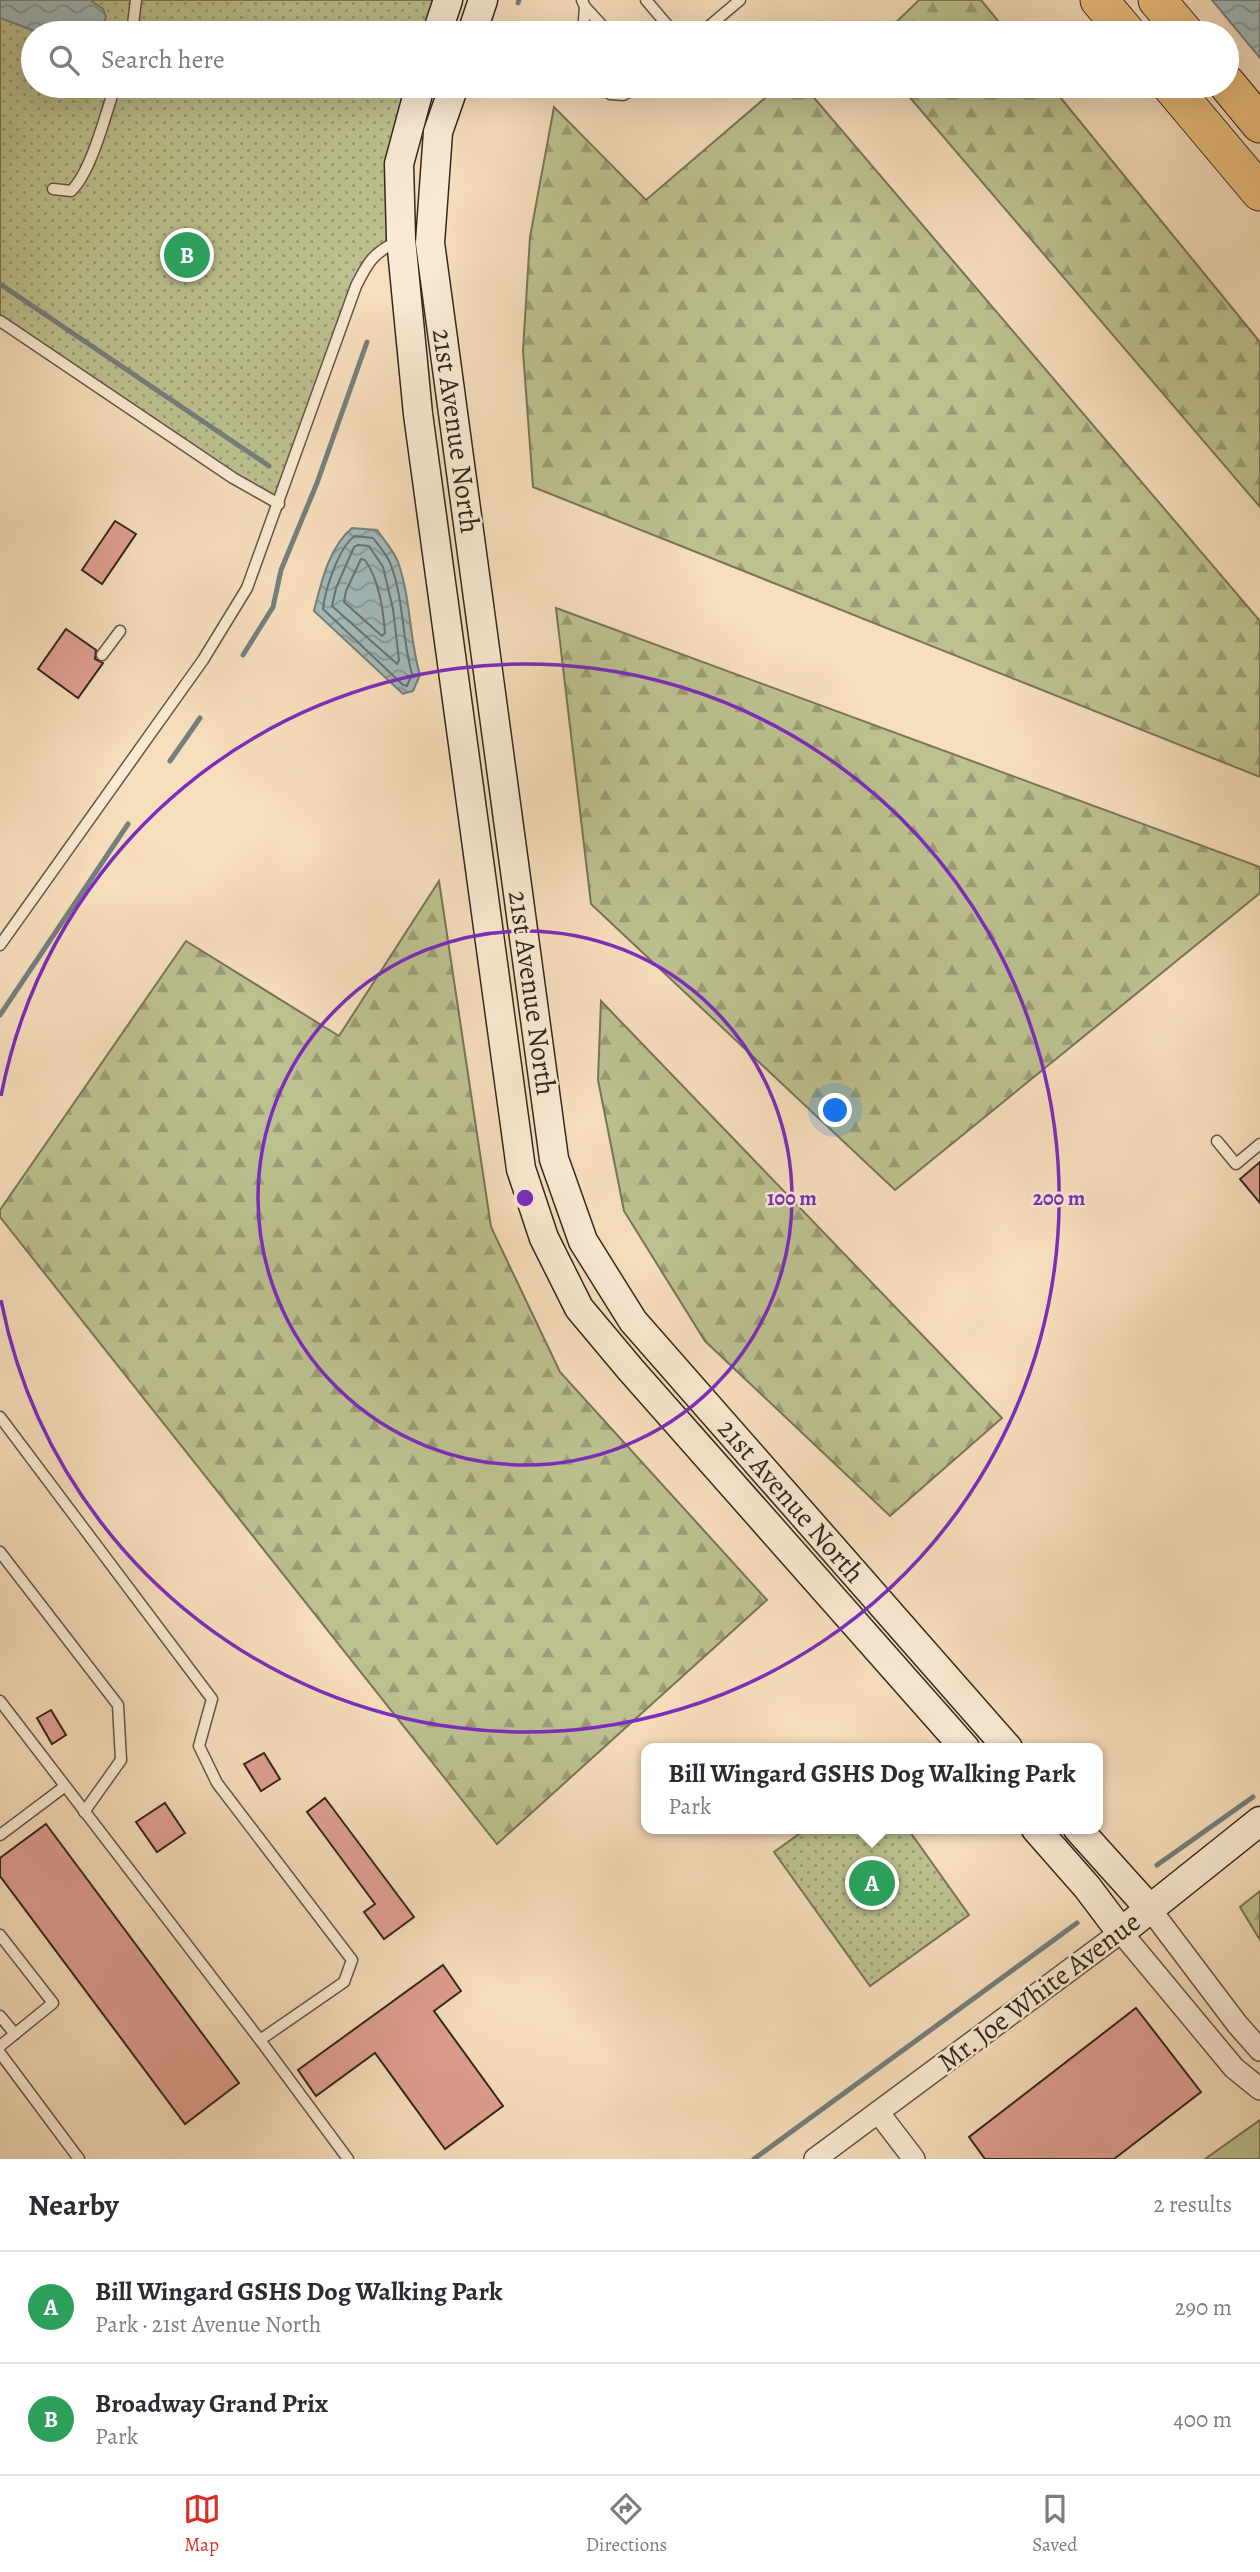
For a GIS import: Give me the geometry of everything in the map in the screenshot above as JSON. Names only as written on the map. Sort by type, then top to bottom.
[{"type":"highway","points":[[1100,0],[1117,21]]},
{"type":"highway","points":[[1157,0],[1175,21]]},
{"type":"highway","points":[[1181,98],[1260,192]]},
{"type":"highway","points":[[1239,98],[1260,124]]},
{"type":"street","points":[[441,21],[448,0]]},
{"type":"street","points":[[476,21],[483,0]]},
{"type":"street","name":"21st Avenue North","points":[[417,98],[399,164],[401,239],[418,414],[521,1169],[544,1238],[579,1308],[639,1380],[961,1743]]},
{"type":"street","name":"21st Avenue North","points":[[450,98],[439,132],[430,243],[554,1159],[583,1241],[633,1321],[1004,1743]]},
{"type":"street","name":"Mr. Joe White Avenue","points":[[815,2159],[1121,1932],[1260,1821]]},
{"type":"street","points":[[1040,1834],[1087,1887],[1234,2068],[1260,2089]]},
{"type":"street","points":[[1082,1834],[1150,1909],[1237,2024],[1260,2050]]},
{"type":"street","points":[[877,2112],[915,2159]]},
{"type":"lane","points":[[133,21],[136,0]]},
{"type":"lane","points":[[646,0],[664,21]]},
{"type":"lane","points":[[715,21],[740,0]]},
{"type":"lane","points":[[584,4],[599,21]]},
{"type":"lane","points":[[53,189],[71,191],[79,184],[111,98]]},
{"type":"lane","points":[[0,946],[203,660],[247,588],[356,286],[369,260],[379,250],[401,239]]},
{"type":"lane","points":[[0,321],[233,478],[279,504]]},
{"type":"lane","points":[[102,655],[120,631]]},
{"type":"lane","points":[[1217,1141],[1236,1164],[1260,1144]]},
{"type":"lane","points":[[0,1417],[212,1699],[199,1746],[217,1783],[352,1960],[344,1982],[260,2040]]},
{"type":"lane","points":[[0,1552],[118,1705],[121,1759],[84,1812]]},
{"type":"lane","points":[[0,1701],[348,2159]]},
{"type":"lane","points":[[0,1835],[64,1787]]},
{"type":"lane","points":[[0,1935],[53,2003],[0,2046]]},
{"type":"lane","points":[[0,2016],[15,2034]]},
{"type":"lane","points":[[0,2053],[79,2159]]},
{"type":"green space","points":[[0,0],[443,0],[437,21],[21,21],[21,98],[419,98],[401,239],[369,260],[279,504],[0,321]]},
{"type":"green space","points":[[919,0],[981,0],[998,21],[897,21]]},
{"type":"green space","points":[[765,98],[814,98],[1260,621],[1260,777],[533,487],[523,351],[530,237],[554,107],[646,200]]},
{"type":"green space","points":[[910,98],[1061,98],[1260,342],[1260,507]]},
{"type":"green space","points":[[556,608],[1260,867],[1260,893],[895,1190],[591,904]]},
{"type":"green space","points":[[439,881],[491,1227],[560,1372],[767,1600],[497,1844],[0,1217],[0,1210],[186,941],[339,1036]]},
{"type":"green space","points":[[601,1001],[1002,1418],[890,1516],[705,1341],[624,1211],[598,1080]]},
{"type":"green space","points":[[799,1834],[912,1834],[969,1915],[870,1986],[774,1852]]},
{"type":"green space","points":[[1260,1891],[1260,1940],[1240,1907]]},
{"type":"green space","points":[[1260,2120],[1260,2159],[1205,2159]]},
{"type":"water","points":[[0,0],[90,0],[103,9],[106,17],[104,21],[21,21],[21,26],[0,18]]},
{"type":"water","points":[[1212,0],[1260,0],[1260,58],[1239,33],[1239,21],[1229,21]]},
{"type":"water","points":[[352,528],[377,530],[398,562],[420,675],[413,691],[403,694],[314,611],[332,555]]},
{"type":"building","points":[[115,521],[136,534],[102,584],[82,570]]},
{"type":"building","points":[[66,629],[96,650],[95,659],[103,663],[78,698],[38,669]]},
{"type":"building","points":[[1260,1162],[1260,1203],[1240,1179]]},
{"type":"building","points":[[51,1710],[66,1735],[52,1744],[37,1718]]},
{"type":"building","points":[[264,1753],[280,1779],[261,1791],[244,1764]]},
{"type":"building","points":[[325,1798],[414,1917],[384,1939],[364,1912],[375,1904],[307,1812]]},
{"type":"building","points":[[165,1803],[185,1833],[157,1852],[136,1822]]},
{"type":"building","points":[[46,1824],[239,2083],[185,2124],[0,1876],[0,1858]]},
{"type":"building","points":[[443,1965],[461,1991],[434,2011],[503,2106],[445,2149],[375,2053],[316,2096],[298,2070]]},
{"type":"building","points":[[1136,2008],[1201,2092],[1114,2159],[985,2159],[969,2137]]},
{"type":"waterway","points":[[0,284],[269,466]]},
{"type":"waterway","points":[[243,655],[273,607],[281,570],[317,483],[367,342]]},
{"type":"waterway","points":[[170,761],[200,718]]},
{"type":"waterway","points":[[0,1015],[128,824]]},
{"type":"waterway","points":[[1157,1865],[1253,1797]]},
{"type":"waterway","points":[[754,2159],[1077,1923]]},
{"type":"place","name":"Broadway Grand Prix","points":[[187,255]]},
{"type":"place","name":"Bill Wingard GSHS Dog Walking Park","points":[[872,1883]]}]
